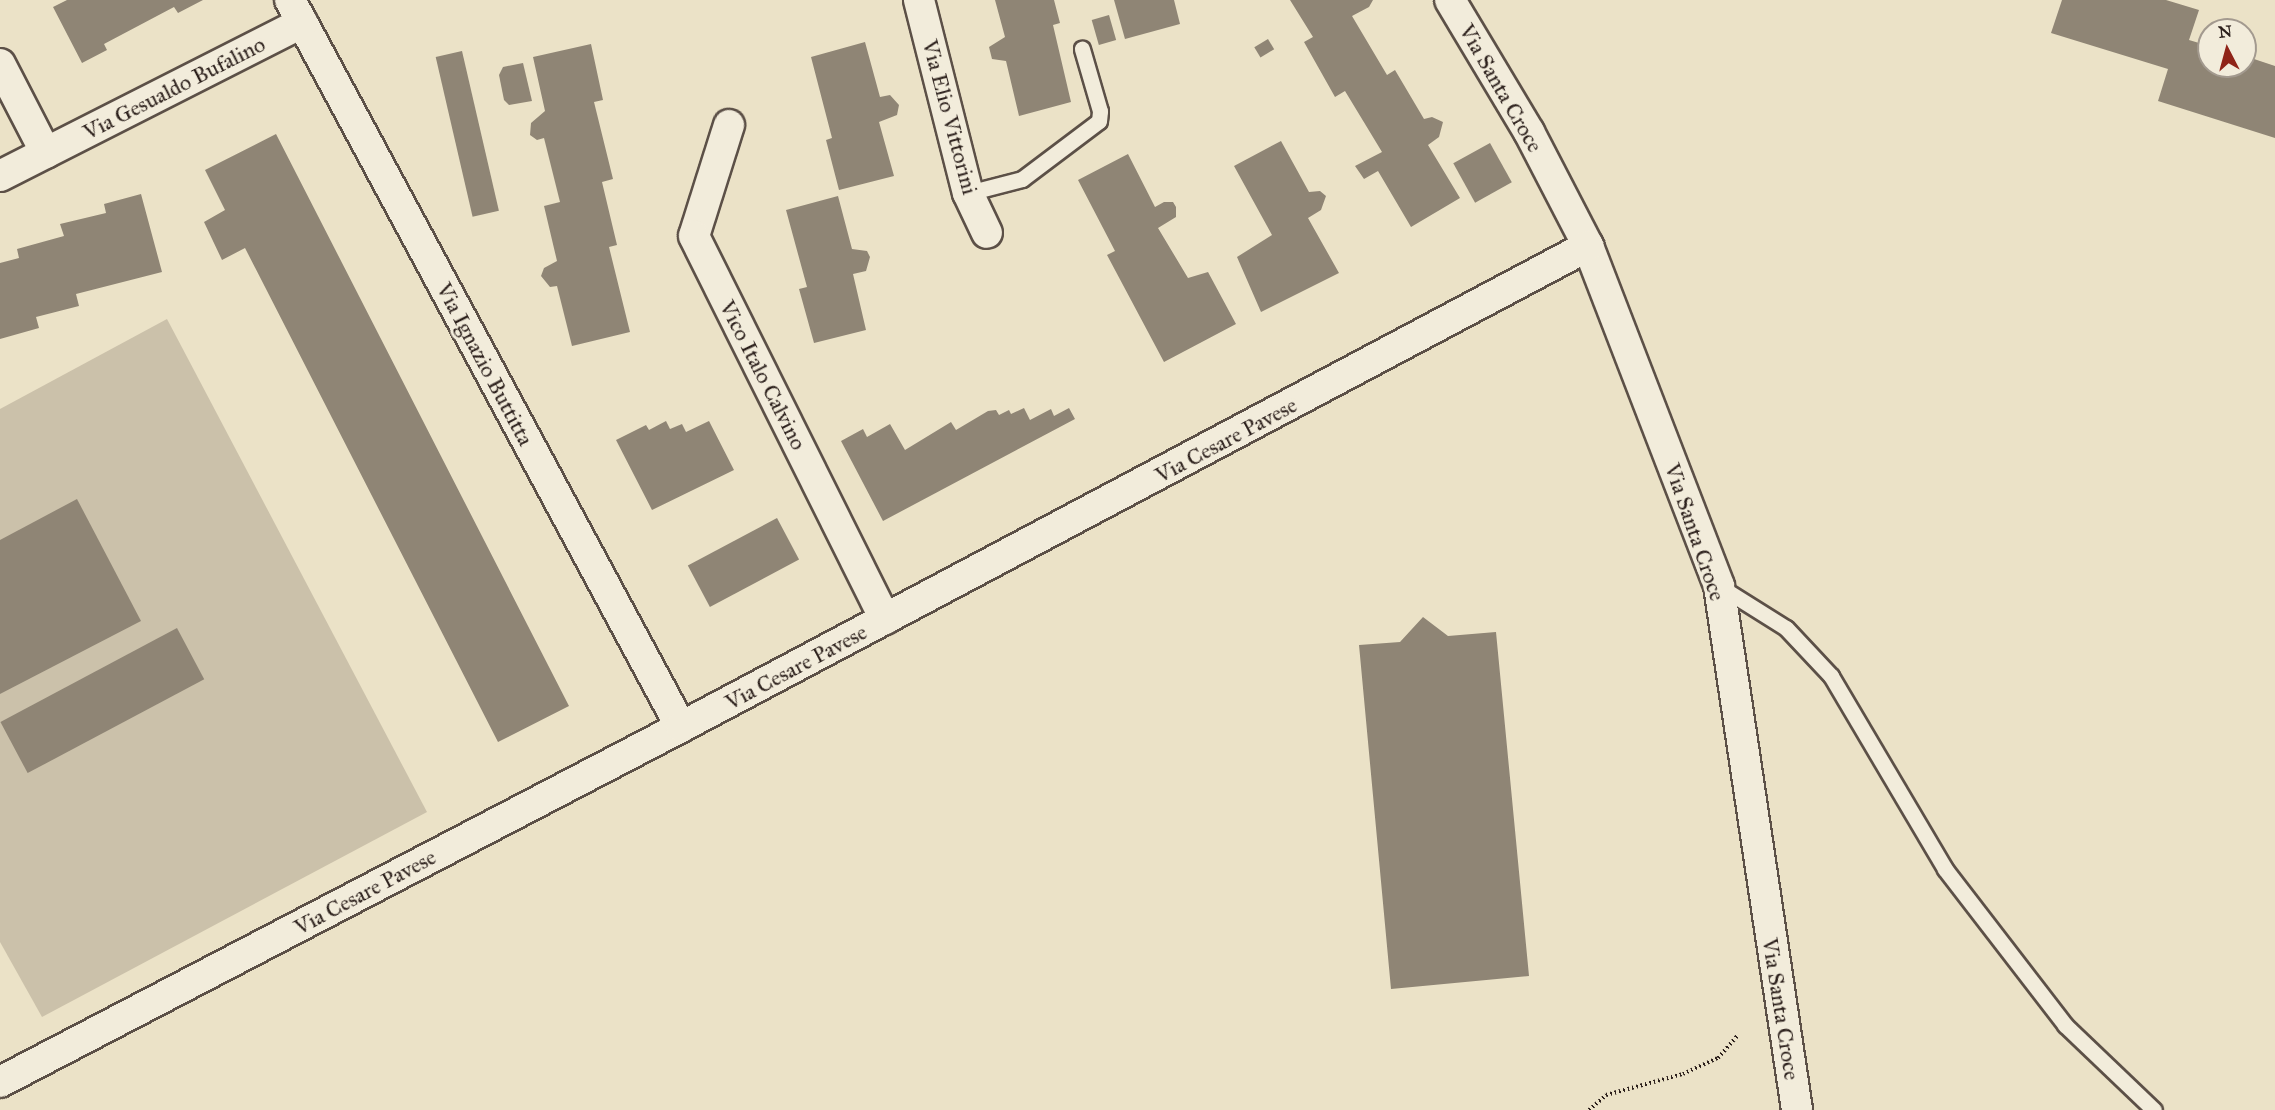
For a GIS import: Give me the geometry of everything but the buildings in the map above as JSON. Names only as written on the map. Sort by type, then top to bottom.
[{"type":"street","name":"Via Elio Vittorini","points":[[919,0],[968,193],[987,232]]},
{"type":"street","name":"Via Santa Croce","points":[[1450,0],[1529,132],[1588,246],[1719,586],[1797,1110]]},
{"type":"street","name":"Via Gesualdo Bufalino","points":[[0,176],[46,153],[296,12]]},
{"type":"street","name":"Via Ignazio Buttitta","points":[[296,12],[681,727]]},
{"type":"street","points":[[0,64],[46,153]]},
{"type":"street","name":"Vico Italo Calvino","points":[[729,125],[694,236],[885,619]]},
{"type":"street","name":"Via Cesare Pavese","points":[[0,1082],[681,727],[1588,246]]},
{"type":"lane","points":[[968,193],[1022,178],[1099,121],[1100,111],[1082,49]]},
{"type":"lane","points":[[1719,586],[1786,628],[1831,676],[1945,869],[2065,1025],[2154,1110]]},
{"type":"path","points":[[1588,1110],[1606,1095],[1683,1074],[1718,1058],[1738,1035]]},
{"type":"shaded area","points":[[167,319],[427,812],[42,1017],[0,942],[0,409]]}]
